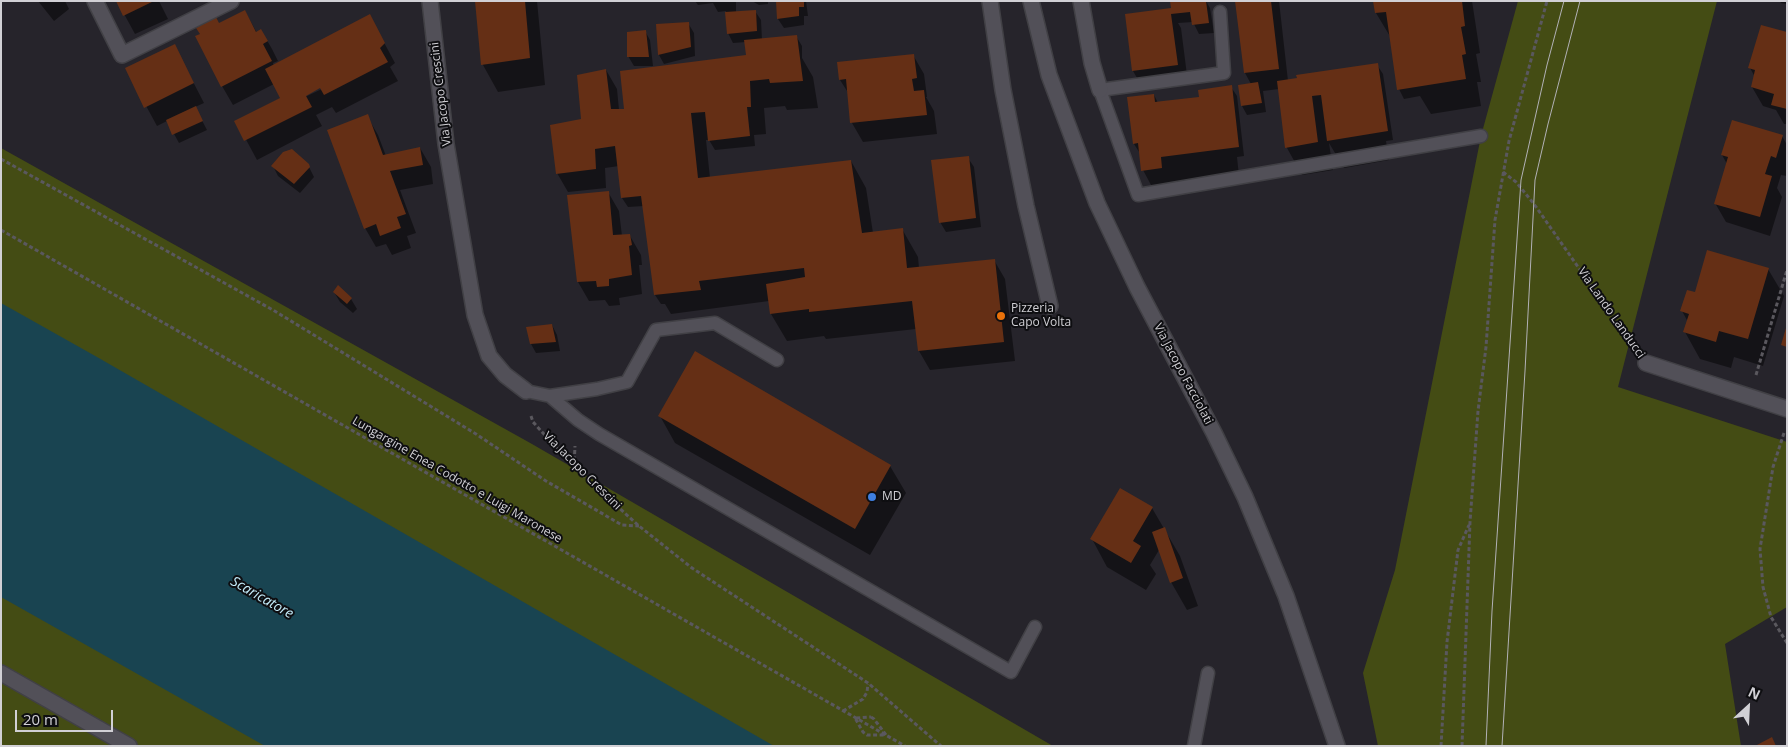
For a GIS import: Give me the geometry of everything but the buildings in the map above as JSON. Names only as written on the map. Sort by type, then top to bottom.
[{"type":"street","points":[[95,1],[122,55],[232,1]]},
{"type":"street","name":"Via Jacopo Crescini","points":[[430,1],[446,144],[475,315],[489,356],[505,375],[526,391]]},
{"type":"street","points":[[990,1],[1003,90],[1026,206],[1050,306]]},
{"type":"street","name":"Via Jacopo Facciolati","points":[[1031,1],[1049,75],[1097,203],[1137,287],[1214,433],[1245,497],[1286,596],[1337,746]]},
{"type":"street","points":[[1081,1],[1092,63],[1100,90]]},
{"type":"street","name":"Via Lando Landucci","points":[[1646,362],[1787,409]]},
{"type":"street","points":[[1,673],[129,746]]},
{"type":"lane","points":[[1220,12],[1224,73],[1100,90],[1138,195],[1481,136]]},
{"type":"lane","points":[[526,391],[550,396],[597,389],[627,382],[656,330],[714,323],[777,360]]},
{"type":"lane","points":[[550,396],[578,420],[599,434],[1011,672],[1035,627]]},
{"type":"lane","points":[[1194,746],[1208,673]]},
{"type":"path","points":[[1462,746],[1470,522],[1478,411],[1486,347],[1492,250],[1509,141],[1547,1]]},
{"type":"path","points":[[1,159],[273,310],[476,434],[546,481],[622,525],[639,526]]},
{"type":"path","name":"Via Lando Landucci","points":[[1503,172],[1516,182],[1534,204],[1646,362]]},
{"type":"path","name":"Lungargine Enea Codotto e Luigi Maronese","points":[[1,230],[905,746]]},
{"type":"path","points":[[1751,398],[1787,270]]},
{"type":"path","name":"Via Jacopo Crescini","points":[[526,391],[533,422],[574,467],[639,526],[692,568],[868,683],[941,746]]},
{"type":"path","points":[[1785,430],[1773,466],[1760,549],[1763,587],[1771,617],[1787,643]]},
{"type":"path","points":[[1441,746],[1447,642],[1458,550],[1470,522]]},
{"type":"path","points":[[843,711],[863,699],[868,683]]},
{"type":"path","points":[[855,718],[863,732],[867,735],[886,735]]},
{"type":"path","points":[[855,718],[874,719],[886,735]]},
{"type":"green space","points":[[1518,1],[1717,1],[1618,387],[1787,442],[1787,607],[1725,644],[1741,746],[1378,746],[1363,673],[1395,570],[1481,136]]},
{"type":"green space","points":[[1,148],[532,444],[1053,746],[1,746]]},
{"type":"water","name":"Scaricatore","points":[[1,303],[774,746],[265,746],[1,597]]},
{"type":"tram line","points":[[1486,746],[1492,611],[1521,180],[1547,65],[1564,1]]},
{"type":"tram line","points":[[1502,746],[1535,180],[1580,1]]},
{"type":"place","name":"Pizzeria Capo Volta","points":[[1001,316]]},
{"type":"place","name":"MD","points":[[872,497]]}]
